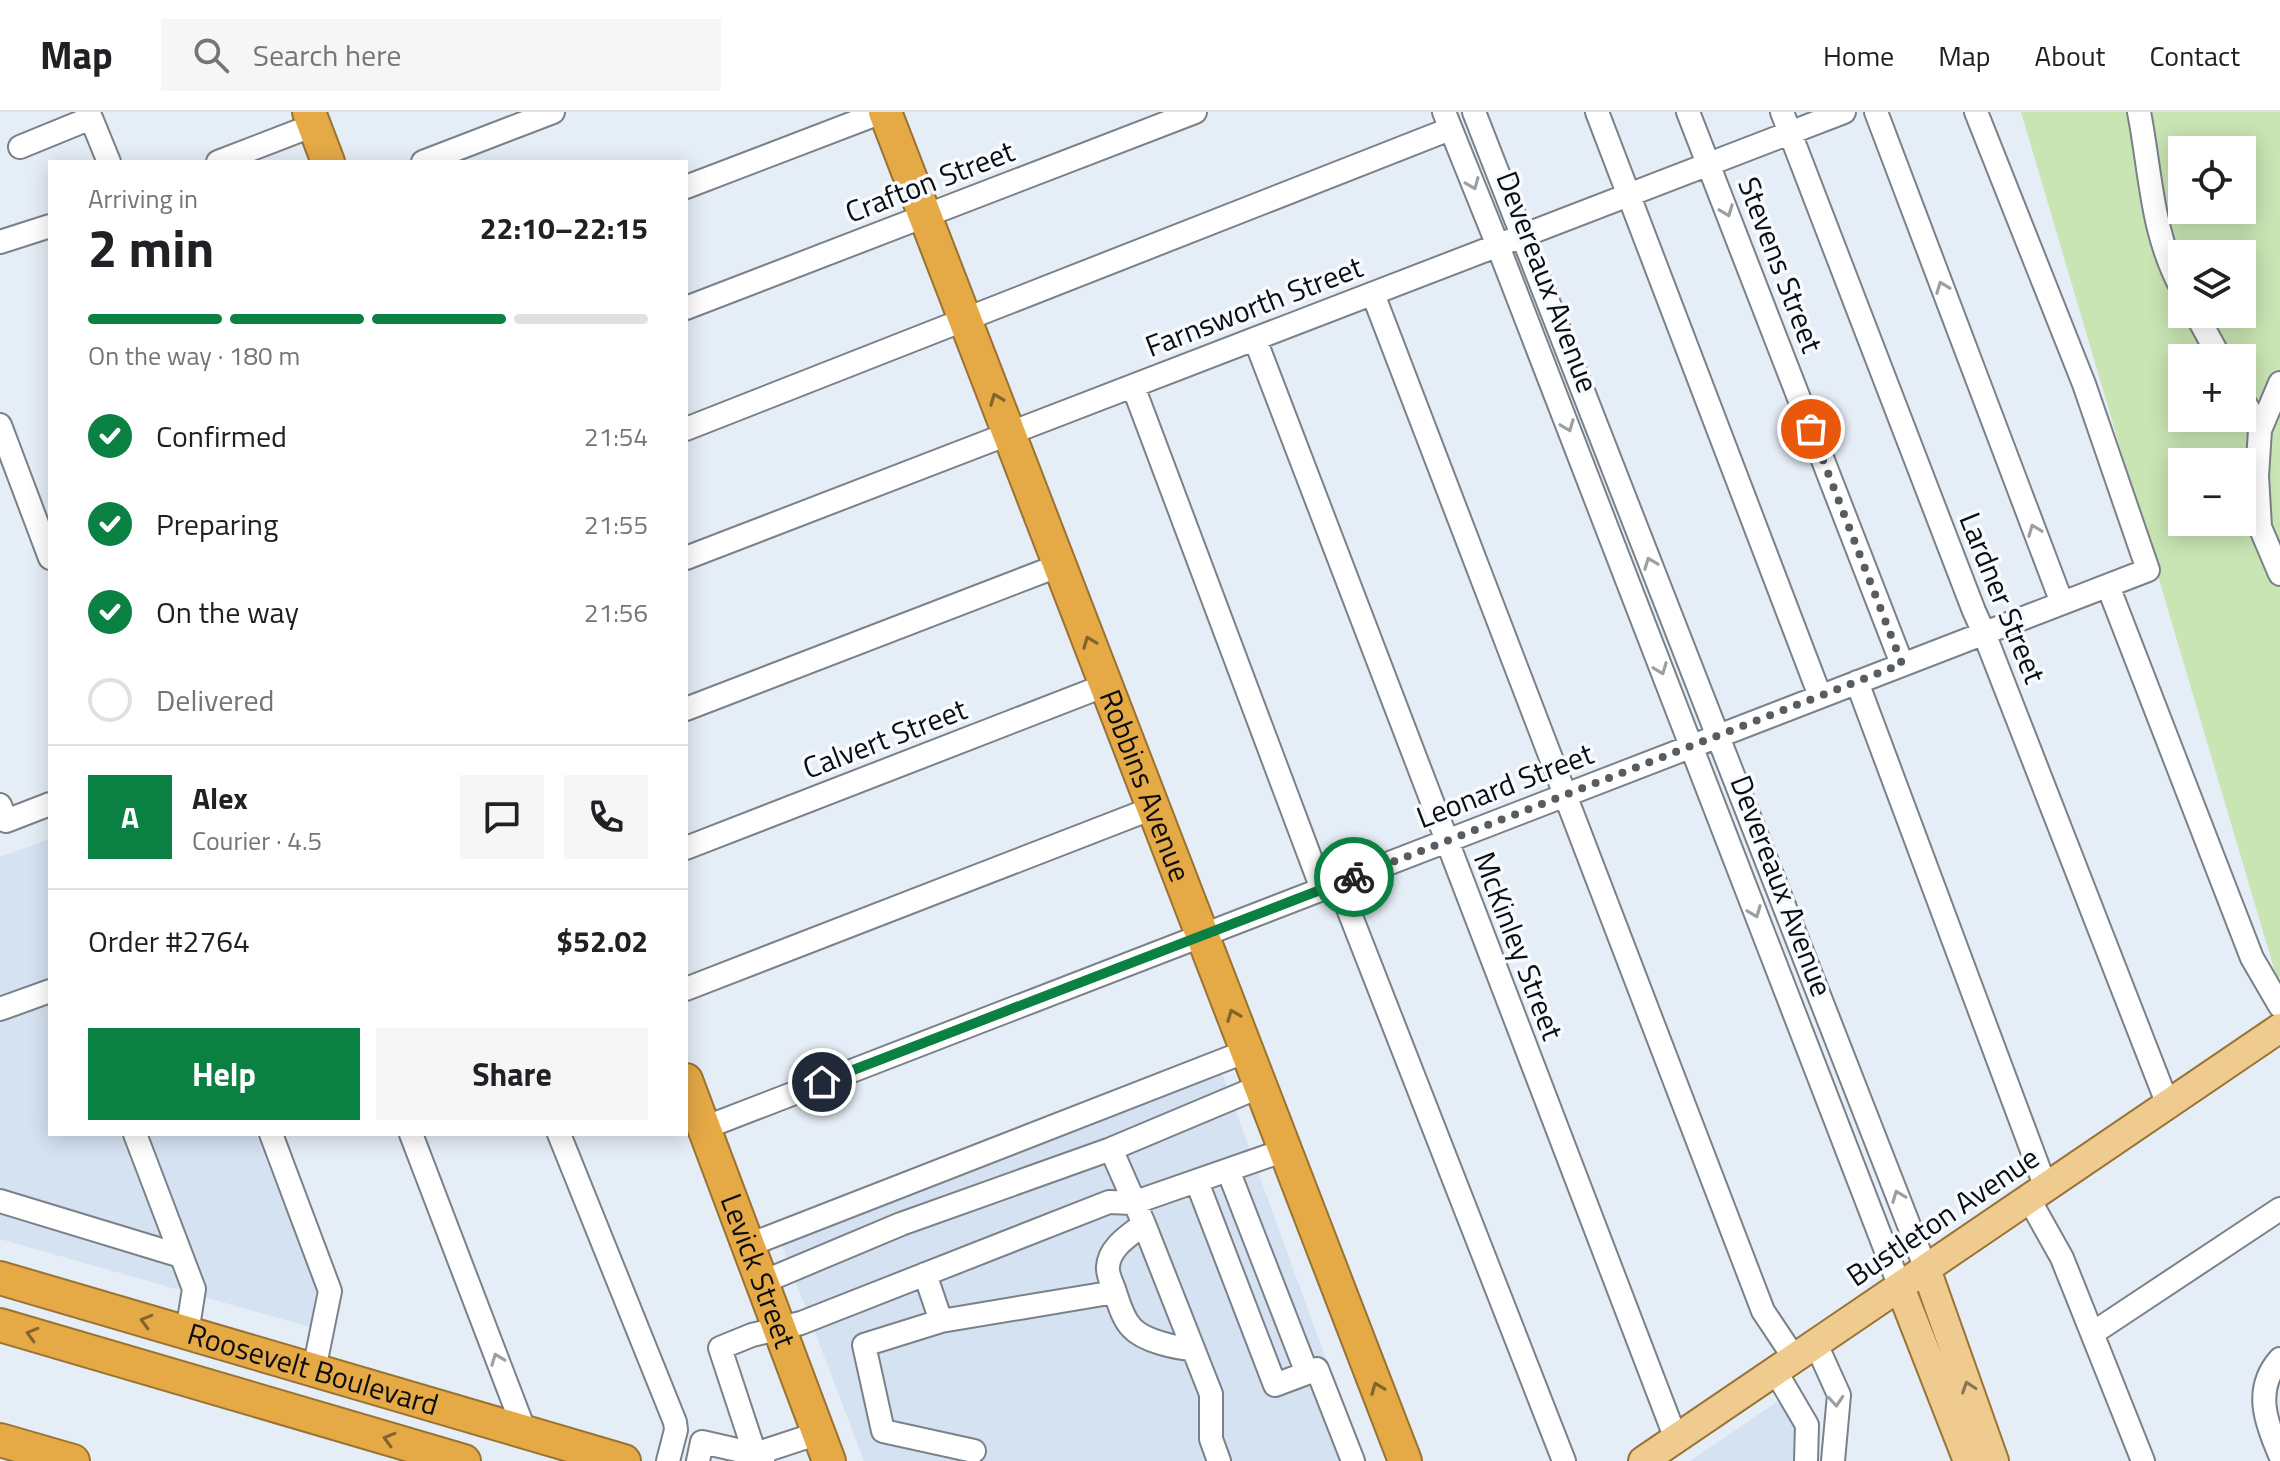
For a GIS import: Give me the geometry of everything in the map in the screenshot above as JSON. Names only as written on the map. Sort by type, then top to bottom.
[{"type":"highway","name":"Robbins Avenue","points":[[884,112],[1405,1461]]},
{"type":"highway","points":[[311,118],[327,160]]},
{"type":"highway","name":"Levick Street","points":[[688,1085],[824,1447]]},
{"type":"highway","name":"Roosevelt Boulevard","points":[[0,1278],[624,1461]]},
{"type":"highway","name":"Roosevelt Boulevard","points":[[0,1325],[464,1461]]},
{"type":"highway","points":[[252,1399],[450,1410]]},
{"type":"highway","points":[[0,1440],[73,1461]]},
{"type":"main road","name":"Bustleton Avenue","points":[[1643,1461],[2280,1028]]},
{"type":"main road","name":"Devereaux Avenue","points":[[1926,1269],[1994,1461]]},
{"type":"main road","name":"Devereaux Avenue","points":[[1900,1287],[1968,1461]]},
{"type":"street","points":[[428,160],[553,112]]},
{"type":"street","points":[[688,186],[884,112]]},
{"type":"street","name":"Crafton Street","points":[[688,307],[1195,112]]},
{"type":"street","name":"Devereaux Avenue","points":[[1474,112],[1926,1269]]},
{"type":"street","points":[[1597,112],[1820,696]]},
{"type":"street","name":"Stevens Street","points":[[1688,112],[1902,664]]},
{"type":"street","name":"Farnsworth Street","points":[[688,557],[1708,164],[1786,122],[1844,112]]},
{"type":"street","name":"Lardner Street","points":[[1876,112],[2062,603]]},
{"type":"street","name":"Leonard Street","points":[[704,1128],[2148,570],[2084,384],[1976,112]]},
{"type":"street","points":[[2139,112],[2150,194],[2160,241],[2168,258]]},
{"type":"street","points":[[20,147],[91,118],[108,160]]},
{"type":"street","points":[[222,160],[311,118]]},
{"type":"street","points":[[688,428],[966,321],[1447,120]]},
{"type":"street","name":"Devereaux Avenue","points":[[1447,120],[1900,1287]]},
{"type":"street","name":"Lardner Street","points":[[1786,122],[2168,1105]]},
{"type":"street","points":[[0,242],[48,227]]},
{"type":"street","points":[[1373,294],[1763,1311],[1796,1359],[1839,1395],[1833,1461]]},
{"type":"street","name":"McKinley Street","points":[[1255,339],[1676,1439]]},
{"type":"street","points":[[2280,383],[2260,430],[2257,476],[2260,527],[2280,574]]},
{"type":"street","points":[[1133,386],[1330,886],[1564,1461]]},
{"type":"street","points":[[2256,423],[2260,430]]},
{"type":"street","points":[[0,425],[48,553]]},
{"type":"street","points":[[688,708],[1060,565]]},
{"type":"street","points":[[2108,586],[2244,938],[2280,1006]]},
{"type":"street","points":[[1857,682],[2038,1193],[2143,1461]]},
{"type":"street","name":"Calvert Street","points":[[688,847],[1106,685]]},
{"type":"street","points":[[3,813],[48,804]]},
{"type":"street","points":[[688,988],[1153,808]]},
{"type":"street","points":[[0,1009],[48,992]]},
{"type":"street","points":[[749,1245],[1247,1051]]},
{"type":"street","points":[[763,1282],[901,1224],[1111,1149],[1261,1086]]},
{"type":"street","points":[[136,1136],[194,1289],[187,1333]]},
{"type":"street","points":[[272,1136],[329,1281],[330,1303],[314,1370]]},
{"type":"street","points":[[412,1136],[525,1432]]},
{"type":"street","points":[[560,1136],[675,1422],[668,1461]]},
{"type":"street","points":[[1111,1149],[1211,1394],[1211,1439],[1219,1461]]},
{"type":"street","points":[[765,1457],[720,1348],[801,1323],[1109,1202],[1133,1203],[1285,1150]]},
{"type":"street","points":[[1228,1170],[1307,1373]]},
{"type":"street","points":[[1197,1182],[1275,1385],[1317,1369],[1353,1461]]},
{"type":"street","points":[[0,1201],[181,1256]]},
{"type":"street","points":[[2093,1333],[2280,1209]]},
{"type":"street","points":[[1144,1224],[1120,1243],[1108,1268],[1121,1310],[1132,1329],[1172,1348],[1193,1349]]},
{"type":"street","points":[[925,1274],[941,1321]]},
{"type":"street","points":[[974,1451],[883,1431],[864,1345],[941,1321],[1115,1292]]},
{"type":"street","points":[[1796,1359],[1807,1425],[1806,1461]]},
{"type":"street","points":[[2280,1359],[2268,1379],[2264,1407],[2265,1420],[2280,1455]]},
{"type":"street","points":[[698,1461],[702,1442],[765,1457],[824,1447]]},
{"type":"shaded area","points":[[48,840],[48,1136],[257,1136],[316,1288],[310,1327],[0,1239],[0,857]]},
{"type":"shaded area","points":[[1222,1073],[1363,1461],[864,1461],[780,1240]]},
{"type":"shaded area","points":[[1800,1386],[1818,1424],[1818,1461],[1690,1461]]},
{"type":"green space","points":[[2021,112],[2280,112],[2280,977],[2277,979]]},
{"type":"way so far","points":[[1354,877],[1902,664],[1811,429]]},
{"type":"route","points":[[822,1082],[1354,877]]}]
